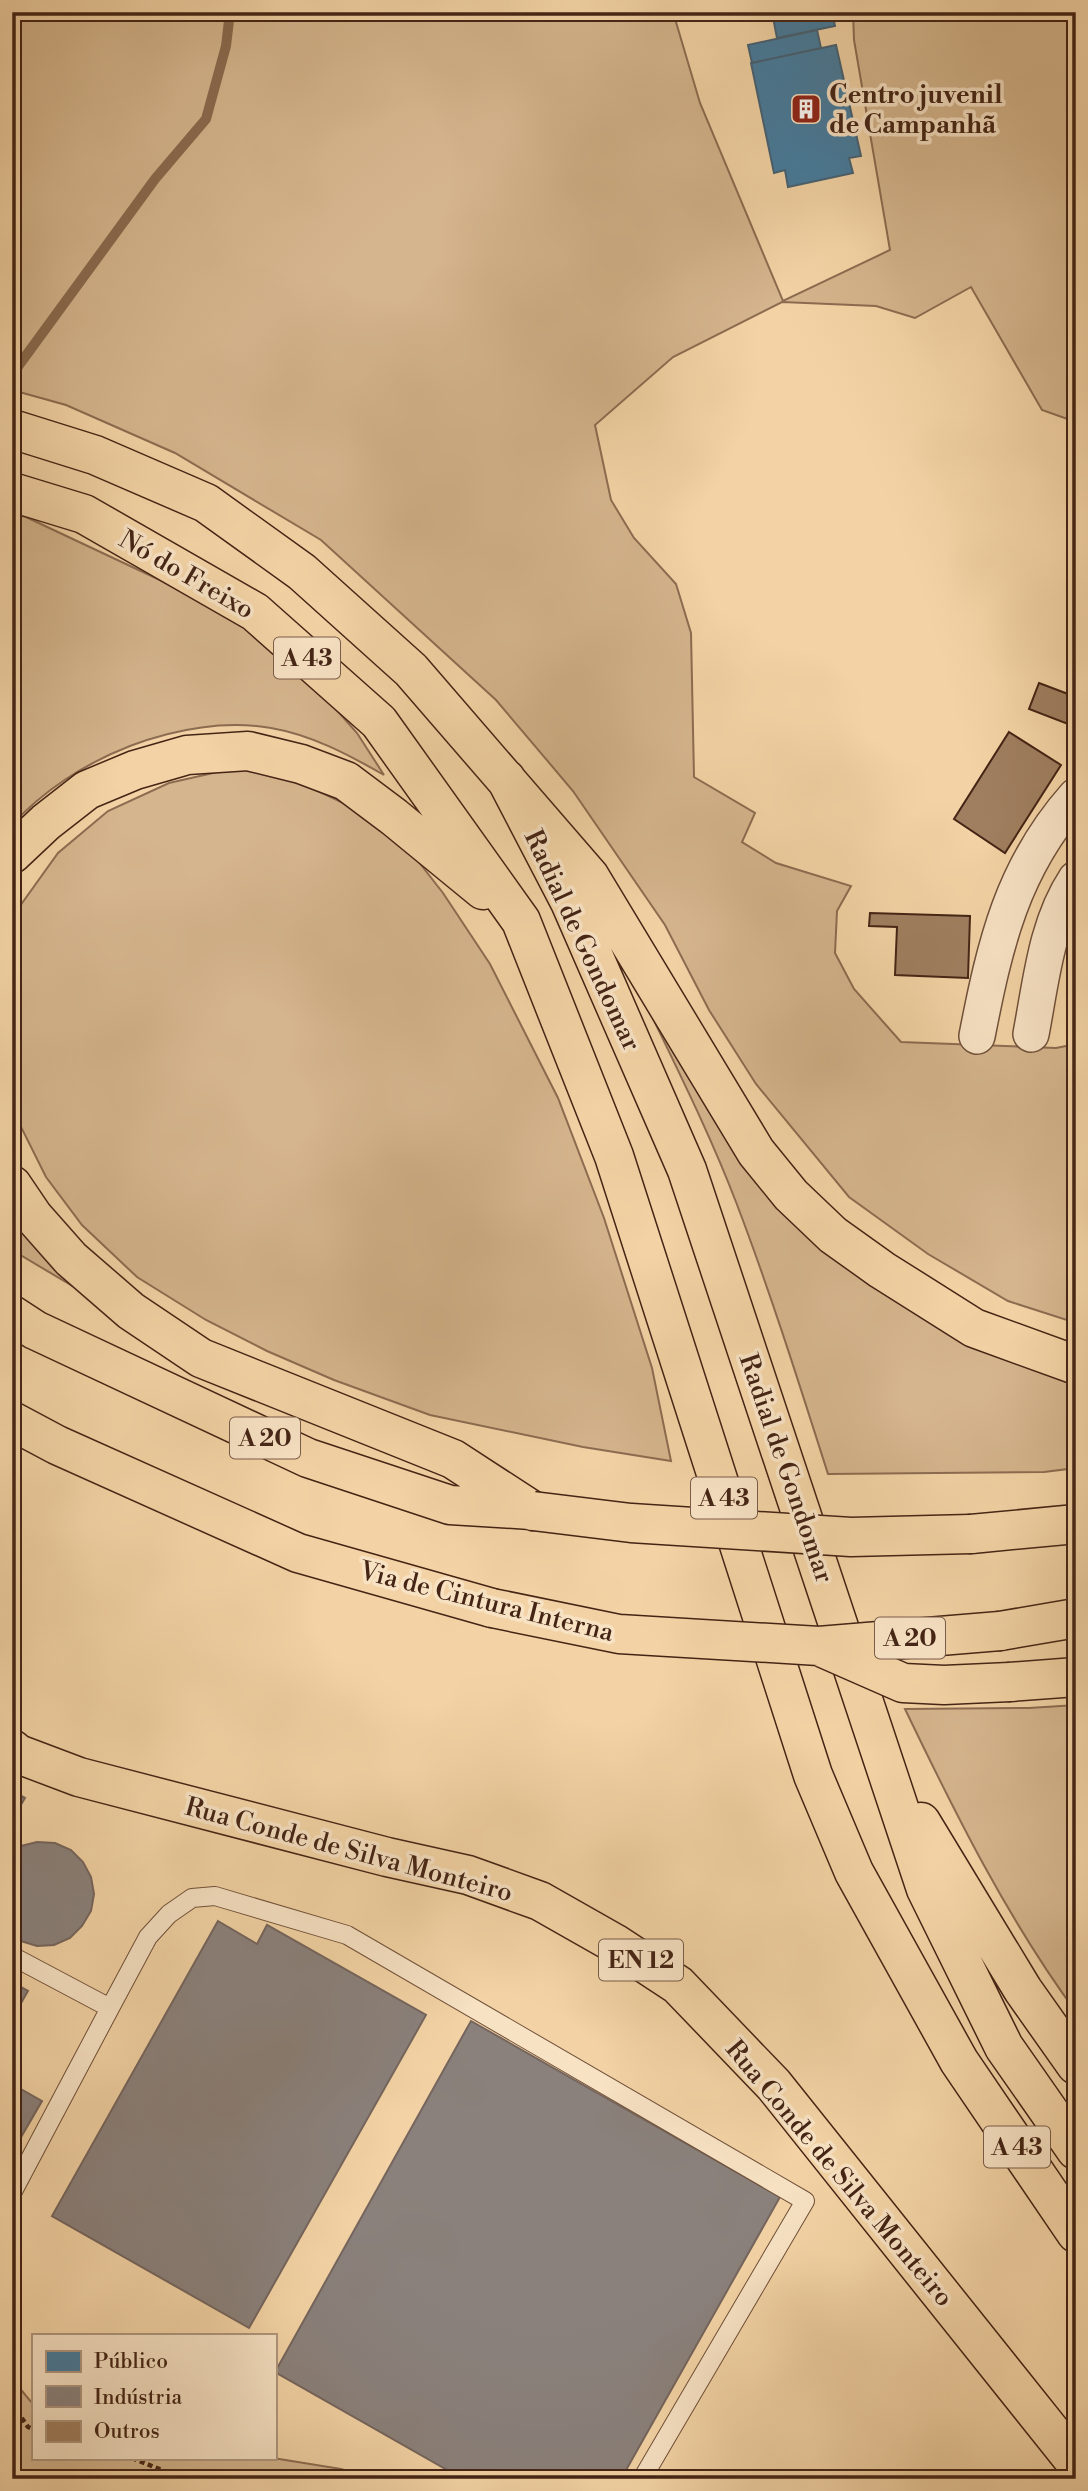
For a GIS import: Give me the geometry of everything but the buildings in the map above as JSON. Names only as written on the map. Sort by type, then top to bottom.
[{"type":"main road","name":"A 43","points":[[12,429],[95,455],[206,503],[302,572],[411,670],[506,779]]},
{"type":"main road","name":"Nó do Freixo","points":[[12,492],[84,514],[255,612],[379,722],[521,921]]},
{"type":"main road","points":[[12,854],[46,822],[87,790],[135,770],[187,755],[248,751],[300,764],[345,781],[394,817],[521,921]]},
{"type":"main road","points":[[506,779],[590,877],[756,1152],[791,1195],[834,1235],[882,1270],[974,1328],[1076,1365]]},
{"type":"main road","name":"Radial de Gondomar","points":[[506,779],[570,902],[687,1170],[888,1768],[926,1889],[1004,2048],[1076,2150]]},
{"type":"main road","name":"Radial de Gondomar","points":[[521,921],[614,1156],[813,1775],[854,1872],[958,2061],[1076,2233]]},
{"type":"main road","points":[[12,1185],[33,1216],[71,1259],[131,1311],[201,1358],[453,1459],[533,1511]]},
{"type":"main road","name":"A 20","points":[[12,1315],[35,1330],[308,1458],[450,1505],[533,1511],[631,1523],[851,1537],[971,1534],[1076,1524]]},
{"type":"main road","name":"Via de Cintura Interna","points":[[12,1421],[57,1445],[298,1553],[492,1608],[619,1634],[819,1646],[1000,1631],[1076,1618]]},
{"type":"main road","points":[[819,1646],[903,1683],[944,1685],[1076,1677]]},
{"type":"main road","name":"Rua Conde de Silva Monteiro","points":[[12,1749],[18,1754],[79,1777],[387,1857],[468,1875],[540,1901],[614,1943],[678,1984],[774,2085],[1076,2463]]},
{"type":"main road","points":[[888,1768],[1023,1990],[1076,2065]]},
{"type":"street","points":[[977,1036],[992,958],[1019,882],[1056,818],[1076,796]]},
{"type":"street","points":[[1031,1034],[1049,942],[1062,905],[1076,879]]},
{"type":"lane","points":[[12,2193],[148,1937],[169,1914],[191,1898],[215,1896],[347,1935],[804,2201],[642,2479]]},
{"type":"lane","points":[[12,1956],[110,2008]]},
{"type":"path","points":[[12,2404],[32,2429]]},
{"type":"path","points":[[137,2460],[191,2479]]},
{"type":"shaded area","points":[[12,12],[673,12],[700,103],[783,301],[890,250],[854,40],[853,12],[1076,12],[1076,422],[1042,410],[971,287],[915,318],[876,306],[782,302],[673,357],[595,425],[611,500],[634,538],[676,584],[691,633],[694,777],[755,813],[742,842],[776,863],[851,886],[837,911],[835,953],[854,989],[901,1042],[1056,1048],[1076,1044],[1076,1323],[1008,1301],[928,1254],[849,1197],[756,1084],[709,1010],[665,925],[573,791],[496,700],[321,540],[175,453],[66,405],[12,390]]},
{"type":"shaded area","points":[[12,513],[26,517],[162,581],[248,628],[311,681],[357,733],[384,775],[330,747],[286,731],[237,725],[201,727],[166,734],[97,761],[65,779],[12,825]]},
{"type":"shaded area","points":[[235,768],[297,781],[356,809],[407,847],[443,893],[490,964],[558,1098],[604,1218],[652,1368],[671,1461],[583,1447],[430,1415],[334,1380],[267,1351],[206,1320],[137,1277],[82,1225],[46,1177],[12,1104],[12,922],[20,906],[58,853],[108,811],[169,783]]},
{"type":"shaded area","points":[[634,979],[763,1180],[1076,1376],[1076,1468],[1044,1472],[828,1474],[736,1202],[700,1118]]},
{"type":"shaded area","points":[[12,1202],[101,1303],[12,1250]]},
{"type":"shaded area","points":[[1076,1705],[1076,2012],[1027,1940],[1005,1902],[963,1826],[905,1709]]},
{"type":"shaded area","points":[[12,2379],[32,2403],[32,2460],[276,2458],[341,2469],[373,2479],[12,2479]]},
{"type":"waterway","points":[[14,372],[155,179],[206,119],[226,46],[230,12]]},
{"type":"place","name":"Centro juvenil de Campanhã","points":[[806,109]]}]
